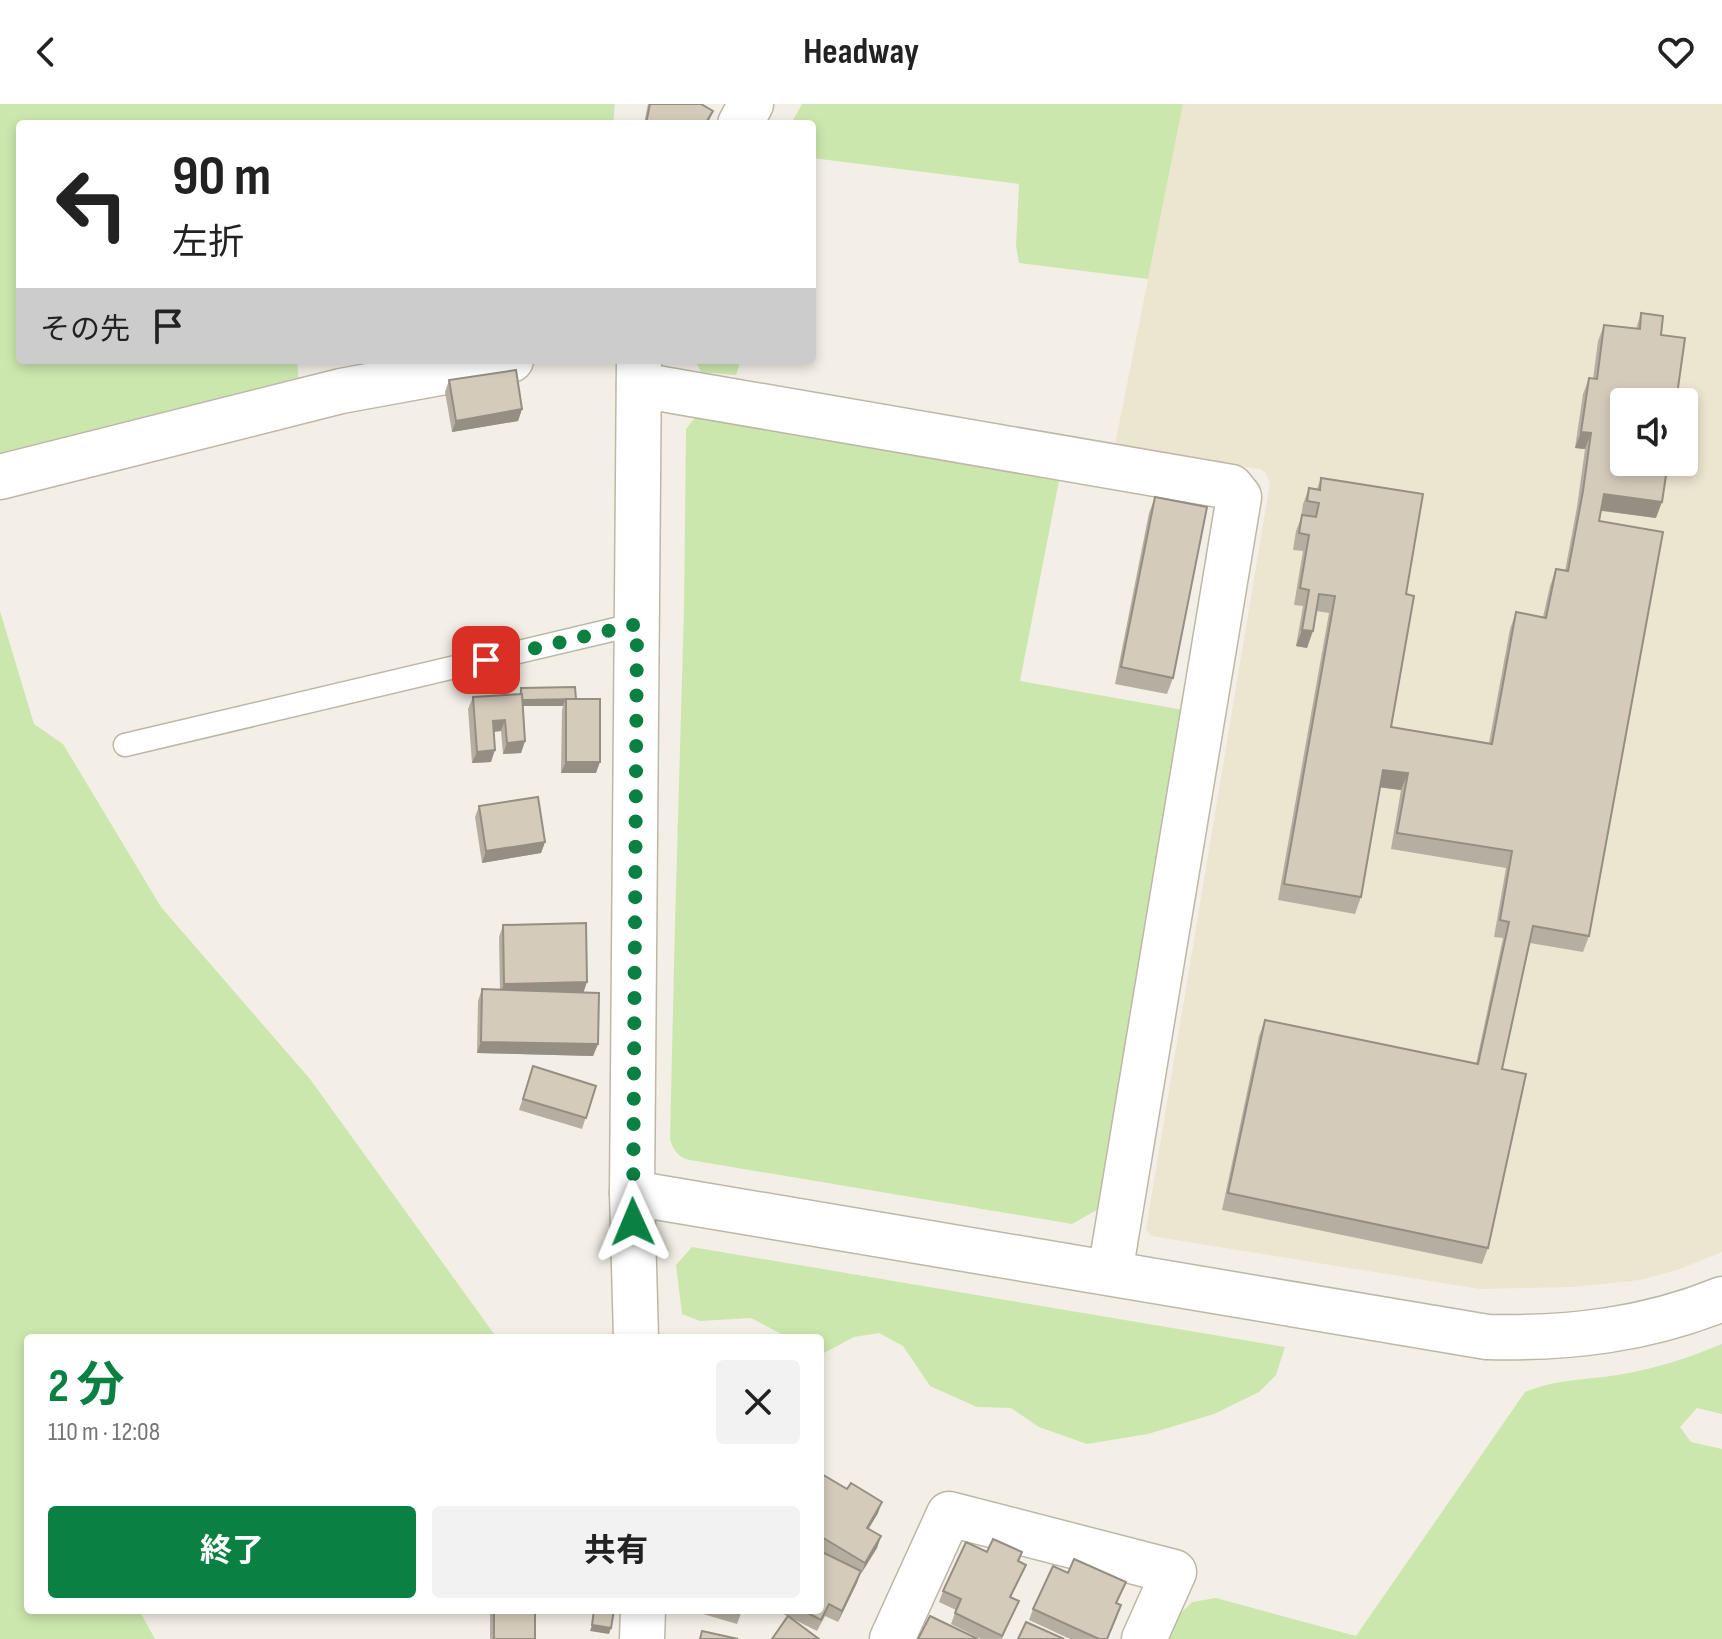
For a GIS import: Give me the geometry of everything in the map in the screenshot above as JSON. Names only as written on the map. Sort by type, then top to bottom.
[{"type":"street","points":[[0,477],[341,391],[489,364]]},
{"type":"street","points":[[636,1334],[632,1193],[639,373],[1231,487],[1239,497],[1110,1273]]},
{"type":"street","points":[[632,1193],[1487,1337],[1547,1337],[1607,1331],[1656,1322],[1722,1299]]},
{"type":"street","points":[[892,1639],[949,1514],[1174,1572],[1144,1639]]},
{"type":"street","points":[[642,1639],[643,1614]]},
{"type":"lane","points":[[125,745],[637,624]]},
{"type":"shaded area","points":[[1183,104],[1722,104],[1722,1252],[1677,1270],[1640,1280],[1573,1287],[1480,1289],[1151,1236],[1146,1229],[1270,483],[1266,473],[1260,469],[1115,445]]},
{"type":"green space","points":[[0,104],[615,104],[613,120],[16,120],[16,364],[297,364],[299,384],[0,469]]},
{"type":"green space","points":[[802,104],[1183,104],[1148,279],[1019,263],[1016,246],[1019,184],[816,159],[816,120],[793,120]]},
{"type":"green space","points":[[697,364],[740,364],[736,375],[701,372]]},
{"type":"green space","points":[[697,415],[1059,481],[1020,681],[1189,711],[1102,1207],[1072,1224],[690,1160],[673,1147],[670,1139],[686,429]]},
{"type":"green space","points":[[0,611],[34,724],[63,744],[161,907],[310,1079],[494,1334],[24,1334],[24,1614],[141,1614],[155,1639],[0,1639]]},
{"type":"green space","points":[[692,1247],[1285,1347],[1276,1375],[1259,1392],[1214,1414],[1148,1434],[1087,1444],[1039,1427],[1011,1408],[977,1407],[930,1386],[903,1346],[879,1333],[854,1337],[824,1353],[824,1334],[781,1334],[751,1318],[700,1321],[682,1314],[676,1265]]},
{"type":"green space","points":[[1722,1344],[1722,1414],[1697,1408],[1680,1427],[1691,1442],[1722,1449],[1722,1639],[1168,1639],[1179,1615],[1192,1602],[1216,1598],[1356,1636],[1525,1392],[1560,1382],[1645,1370]]},
{"type":"building","points":[[650,104],[701,104],[713,111],[707,120],[647,120]]},
{"type":"building","points":[[1641,313],[1663,316],[1661,335],[1685,338],[1678,388],[1610,388],[1610,476],[1666,476],[1662,502],[1604,494],[1599,521],[1663,532],[1589,936],[1533,926],[1502,1069],[1526,1074],[1488,1248],[1228,1193],[1265,1020],[1478,1064],[1509,922],[1500,920],[1512,851],[1397,833],[1408,773],[1383,770],[1361,897],[1284,884],[1335,596],[1319,594],[1313,631],[1302,630],[1309,590],[1300,588],[1309,535],[1299,533],[1302,515],[1316,517],[1319,503],[1307,501],[1309,488],[1320,490],[1321,478],[1423,494],[1406,594],[1414,596],[1391,727],[1492,744],[1516,612],[1546,618],[1556,569],[1568,571],[1591,433],[1581,432],[1589,378],[1597,379],[1604,325],[1640,329]]},
{"type":"building","points":[[516,370],[522,409],[456,421],[449,380]]},
{"type":"building","points":[[1155,497],[1207,507],[1173,678],[1121,667]]},
{"type":"building","points":[[575,687],[576,699],[522,700],[521,688]]},
{"type":"building","points":[[522,694],[525,741],[507,743],[505,720],[493,721],[495,750],[477,752],[473,697]]},
{"type":"building","points":[[566,699],[600,699],[600,762],[566,762]]},
{"type":"building","points":[[538,797],[545,842],[486,851],[479,806]]},
{"type":"building","points":[[586,923],[587,982],[504,984],[503,925]]},
{"type":"building","points":[[482,989],[599,993],[598,1044],[481,1042]]},
{"type":"building","points":[[533,1066],[596,1086],[586,1118],[523,1099]]},
{"type":"building","points":[[824,1475],[847,1489],[851,1483],[882,1502],[867,1528],[881,1536],[865,1563],[824,1538]]},
{"type":"building","points":[[993,1539],[1022,1552],[1018,1561],[1026,1565],[1010,1597],[1019,1601],[1002,1636],[955,1613],[961,1599],[943,1591],[966,1542],[987,1552]]},
{"type":"building","points":[[824,1553],[861,1571],[842,1611],[829,1604],[824,1614]]},
{"type":"building","points":[[1074,1559],[1126,1582],[1116,1603],[1121,1605],[1107,1639],[1099,1639],[1033,1609],[1053,1566],[1068,1573]]},
{"type":"building","points":[[494,1614],[535,1614],[535,1639],[494,1639]]},
{"type":"building","points":[[593,1614],[613,1614],[611,1628],[592,1625]]},
{"type":"building","points":[[810,1614],[824,1614],[821,1620]]},
{"type":"building","points":[[788,1616],[819,1639],[772,1639]]},
{"type":"building","points":[[930,1616],[978,1639],[918,1639]]},
{"type":"building","points":[[1026,1622],[1064,1639],[1018,1639]]},
{"type":"building","points":[[702,1631],[738,1639],[700,1639]]},
{"type":"route","points":[[486,660],[637,624],[633,1222]]}]
